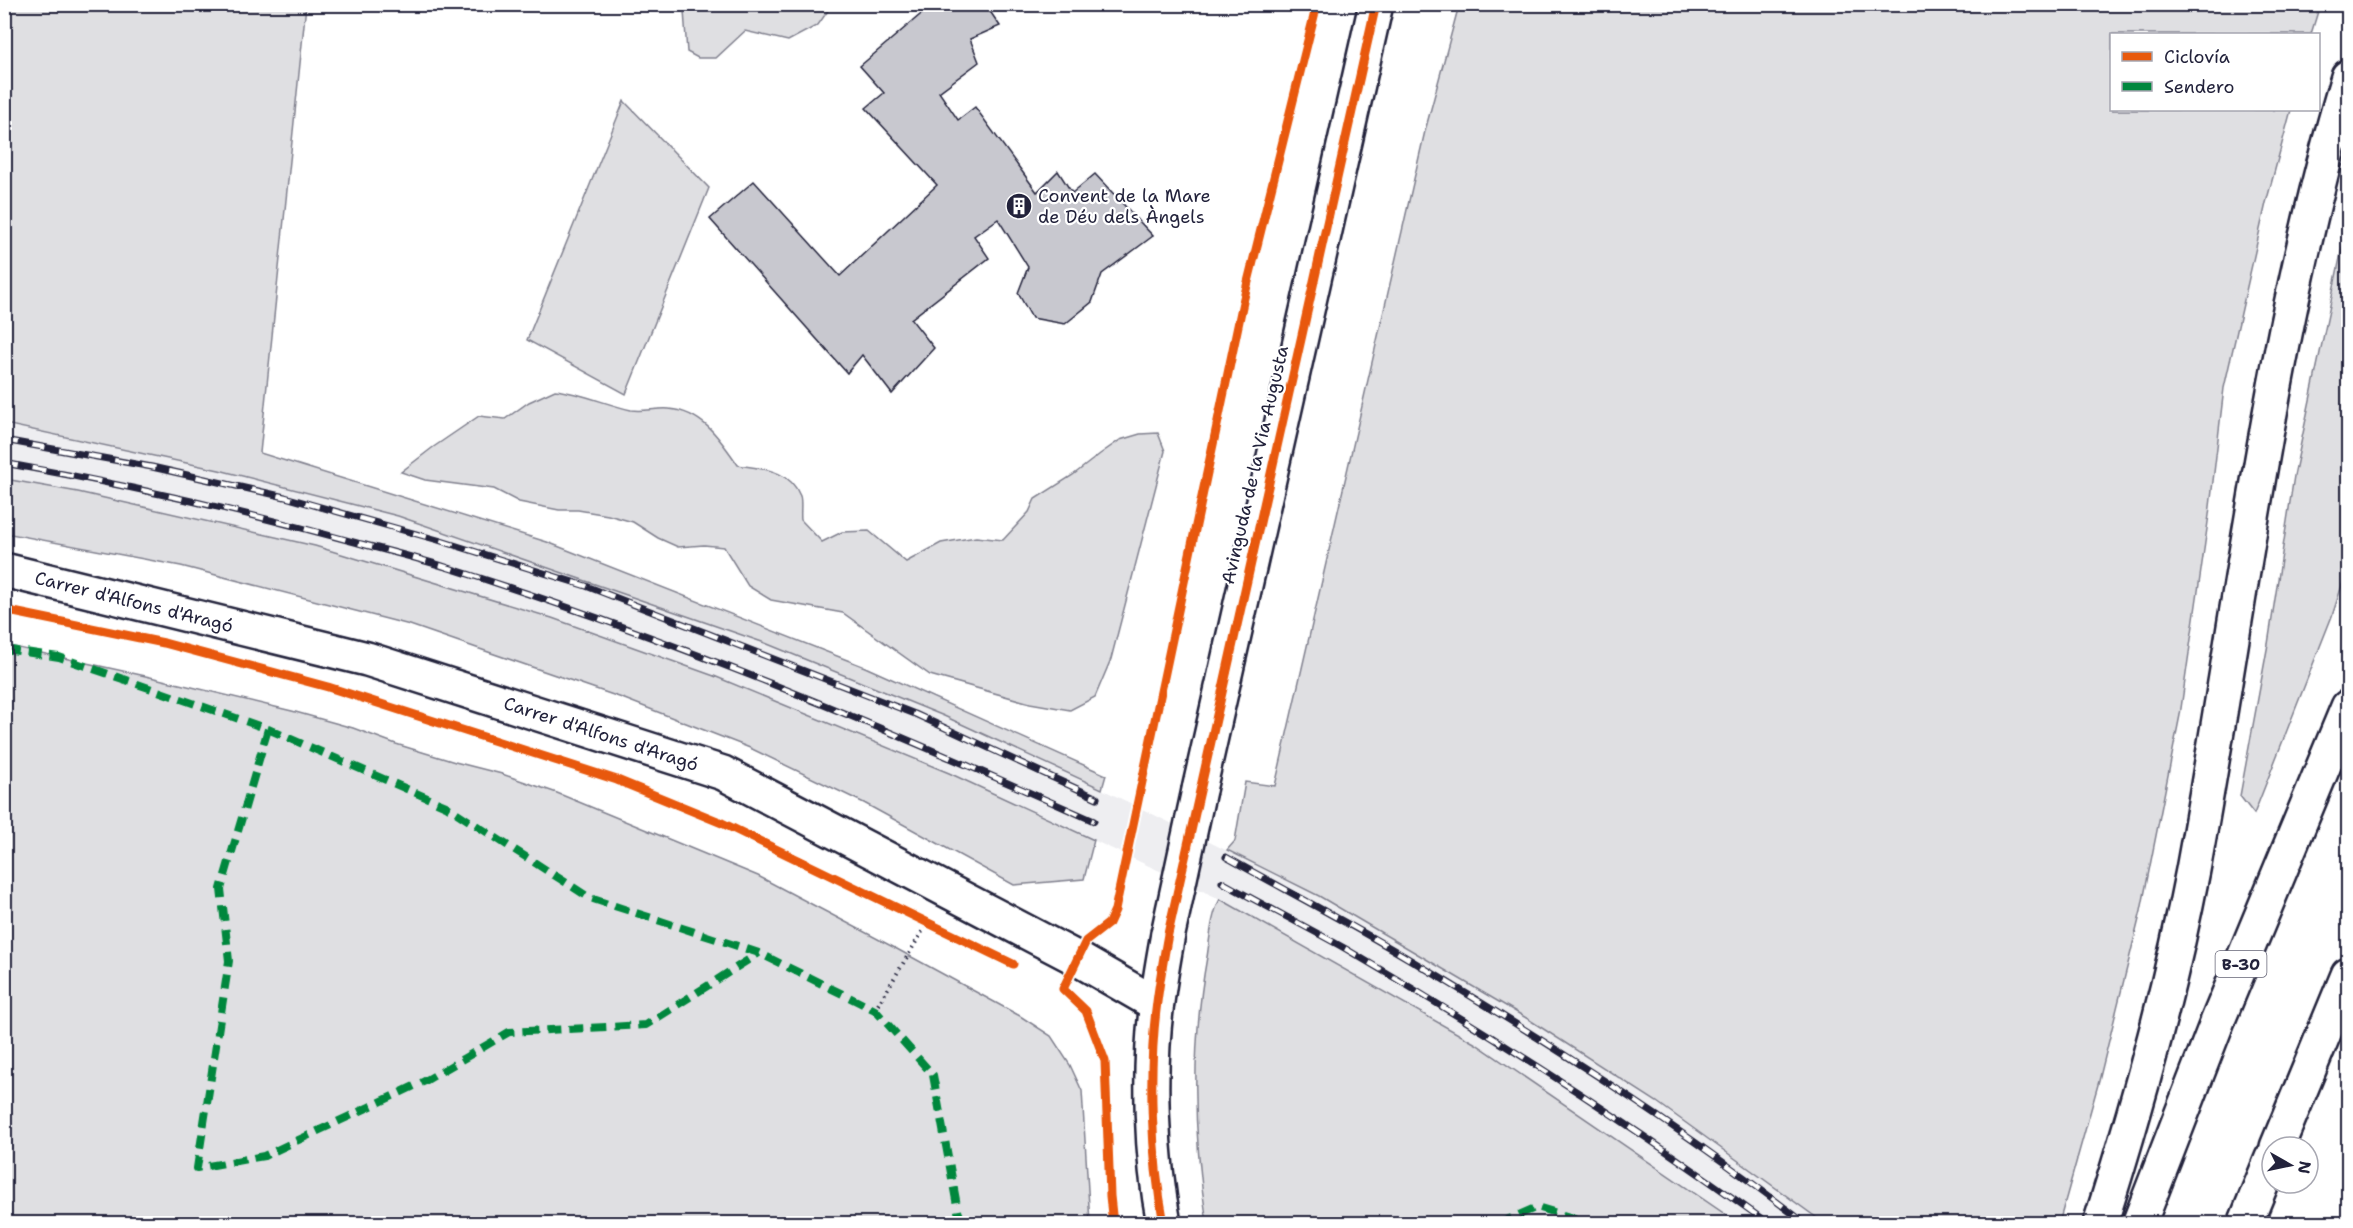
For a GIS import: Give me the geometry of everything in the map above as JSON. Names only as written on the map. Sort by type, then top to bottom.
[{"type":"main road","name":"Avinguda de la Via Augusta","points":[[1156,1004],[1168,934],[1199,790],[1376,4]]},
{"type":"main road","points":[[2100,1224],[2162,1009],[2192,871],[2260,468],[2302,248],[2349,77]]},
{"type":"main road","name":"Carrer d'Alfons d'Aragó","points":[[4,570],[367,659],[723,773],[1078,959],[1156,1004]]},
{"type":"main road","name":"B-30","points":[[2139,1224],[2218,1020],[2349,707]]},
{"type":"main road","points":[[2282,1135],[2349,975]]},
{"type":"main road","points":[[1156,1004],[1153,1066],[1154,1137],[1159,1198],[1164,1224]]},
{"type":"main road","points":[[2245,1224],[2260,1187]]},
{"type":"path","points":[[1116,910],[1118,898]]},
{"type":"path","points":[[917,917],[939,928]]},
{"type":"path","points":[[875,1010],[928,922]]},
{"type":"path","points":[[1071,997],[1086,1011],[1105,1061],[1108,1108]]},
{"type":"shaded area","points":[[5,4],[306,5],[260,453],[547,542],[865,667],[1106,775],[1102,789],[944,716],[765,643],[398,516],[219,470],[5,424]]},
{"type":"shaded area","points":[[675,5],[832,5],[818,25],[788,41],[745,31],[716,58],[698,58],[687,52],[684,11]]},
{"type":"shaded area","points":[[1459,5],[2320,5],[2311,33],[2110,33],[2110,111],[2291,111],[2266,203],[2224,388],[2209,515],[2180,715],[2141,911],[2099,1081],[2059,1223],[1824,1223],[1657,1102],[1528,1019],[1319,896],[1227,850],[1235,841],[1245,782],[1275,786],[1425,131]]},
{"type":"shaded area","points":[[624,101],[709,188],[626,394],[527,340]]},
{"type":"shaded area","points":[[2348,220],[2348,567],[2332,616],[2254,814],[2240,796],[2268,644],[2294,476]]},
{"type":"shaded area","points":[[555,390],[631,410],[669,409],[692,415],[710,428],[738,465],[766,469],[789,480],[800,496],[801,520],[822,542],[842,532],[869,531],[906,562],[941,543],[976,537],[1003,540],[1029,512],[1035,499],[1073,475],[1120,440],[1140,434],[1158,433],[1165,451],[1111,659],[1095,697],[1070,710],[1030,703],[930,675],[843,613],[771,600],[748,586],[724,547],[704,545],[678,547],[658,538],[633,522],[608,515],[578,510],[559,510],[519,502],[494,489],[425,480],[401,472],[479,416],[505,419],[529,402]]},
{"type":"shaded area","points":[[4,424],[219,470],[398,516],[765,643],[944,716],[1075,776],[1319,896],[1528,1019],[1657,1102],[1824,1223],[1738,1223],[1476,1044],[1220,899],[949,773],[714,676],[552,618],[315,546],[78,492],[5,479]]},
{"type":"shaded area","points":[[5,479],[78,492],[315,546],[552,618],[714,676],[949,773],[1094,840],[1084,879],[1014,885],[864,803],[750,748],[622,698],[410,625],[181,566],[5,533]]},
{"type":"shaded area","points":[[5,645],[292,711],[353,728],[455,762],[502,774],[557,793],[758,876],[895,948],[1020,1016],[1051,1036],[1070,1065],[1082,1091],[1090,1223],[5,1223]]},
{"type":"shaded area","points":[[1220,899],[1476,1044],[1738,1223],[1207,1223],[1199,1157],[1196,1057],[1210,935]]},
{"type":"building","name":"Convent de la Mare de Déu dels Àngels","points":[[933,4],[985,4],[1000,26],[970,39],[979,62],[939,92],[958,120],[975,107],[1037,192],[1058,171],[1072,193],[1095,174],[1153,236],[1102,274],[1092,302],[1065,324],[1032,318],[1018,293],[1028,267],[998,219],[974,236],[989,258],[911,319],[934,348],[892,394],[862,355],[847,373],[710,219],[754,181],[840,276],[937,185],[866,108],[884,93],[860,66]]},
{"type":"railway","points":[[4,440],[152,467],[285,497],[438,540],[586,586],[915,714],[1097,798]]},
{"type":"railway","points":[[4,463],[224,508],[449,568],[613,623],[775,685],[1094,821]]},
{"type":"railway","points":[[1226,857],[1386,946],[1561,1053],[1661,1118],[1806,1224]]},
{"type":"railway","points":[[1222,882],[1346,949],[1508,1047],[1666,1151],[1769,1224]]},
{"type":"marked path","points":[[4,649],[59,657],[268,729],[446,806],[590,898],[759,953],[875,1010],[933,1075],[958,1211],[963,1224]]},
{"type":"marked path","points":[[268,729],[221,889],[229,961],[197,1168],[264,1156],[425,1081],[509,1032],[646,1025],[759,953]]},
{"type":"marked path","points":[[1498,1224],[1537,1207],[1573,1218],[1579,1224]]},
{"type":"cycle path","points":[[1113,1224],[1105,1061],[1086,1011],[1063,989],[1086,941],[1109,923],[1115,910],[1243,302],[1317,4]]},
{"type":"cycle path","points":[[1164,1224],[1156,1170],[1152,1113],[1152,1056],[1165,951],[1376,4]]},
{"type":"cycle path","points":[[4,610],[164,643],[328,687],[617,780],[722,823],[1013,964]]},
{"type":"place","name":"Convent de la Mare de Déu dels Àngels","points":[[1019,206]]}]
